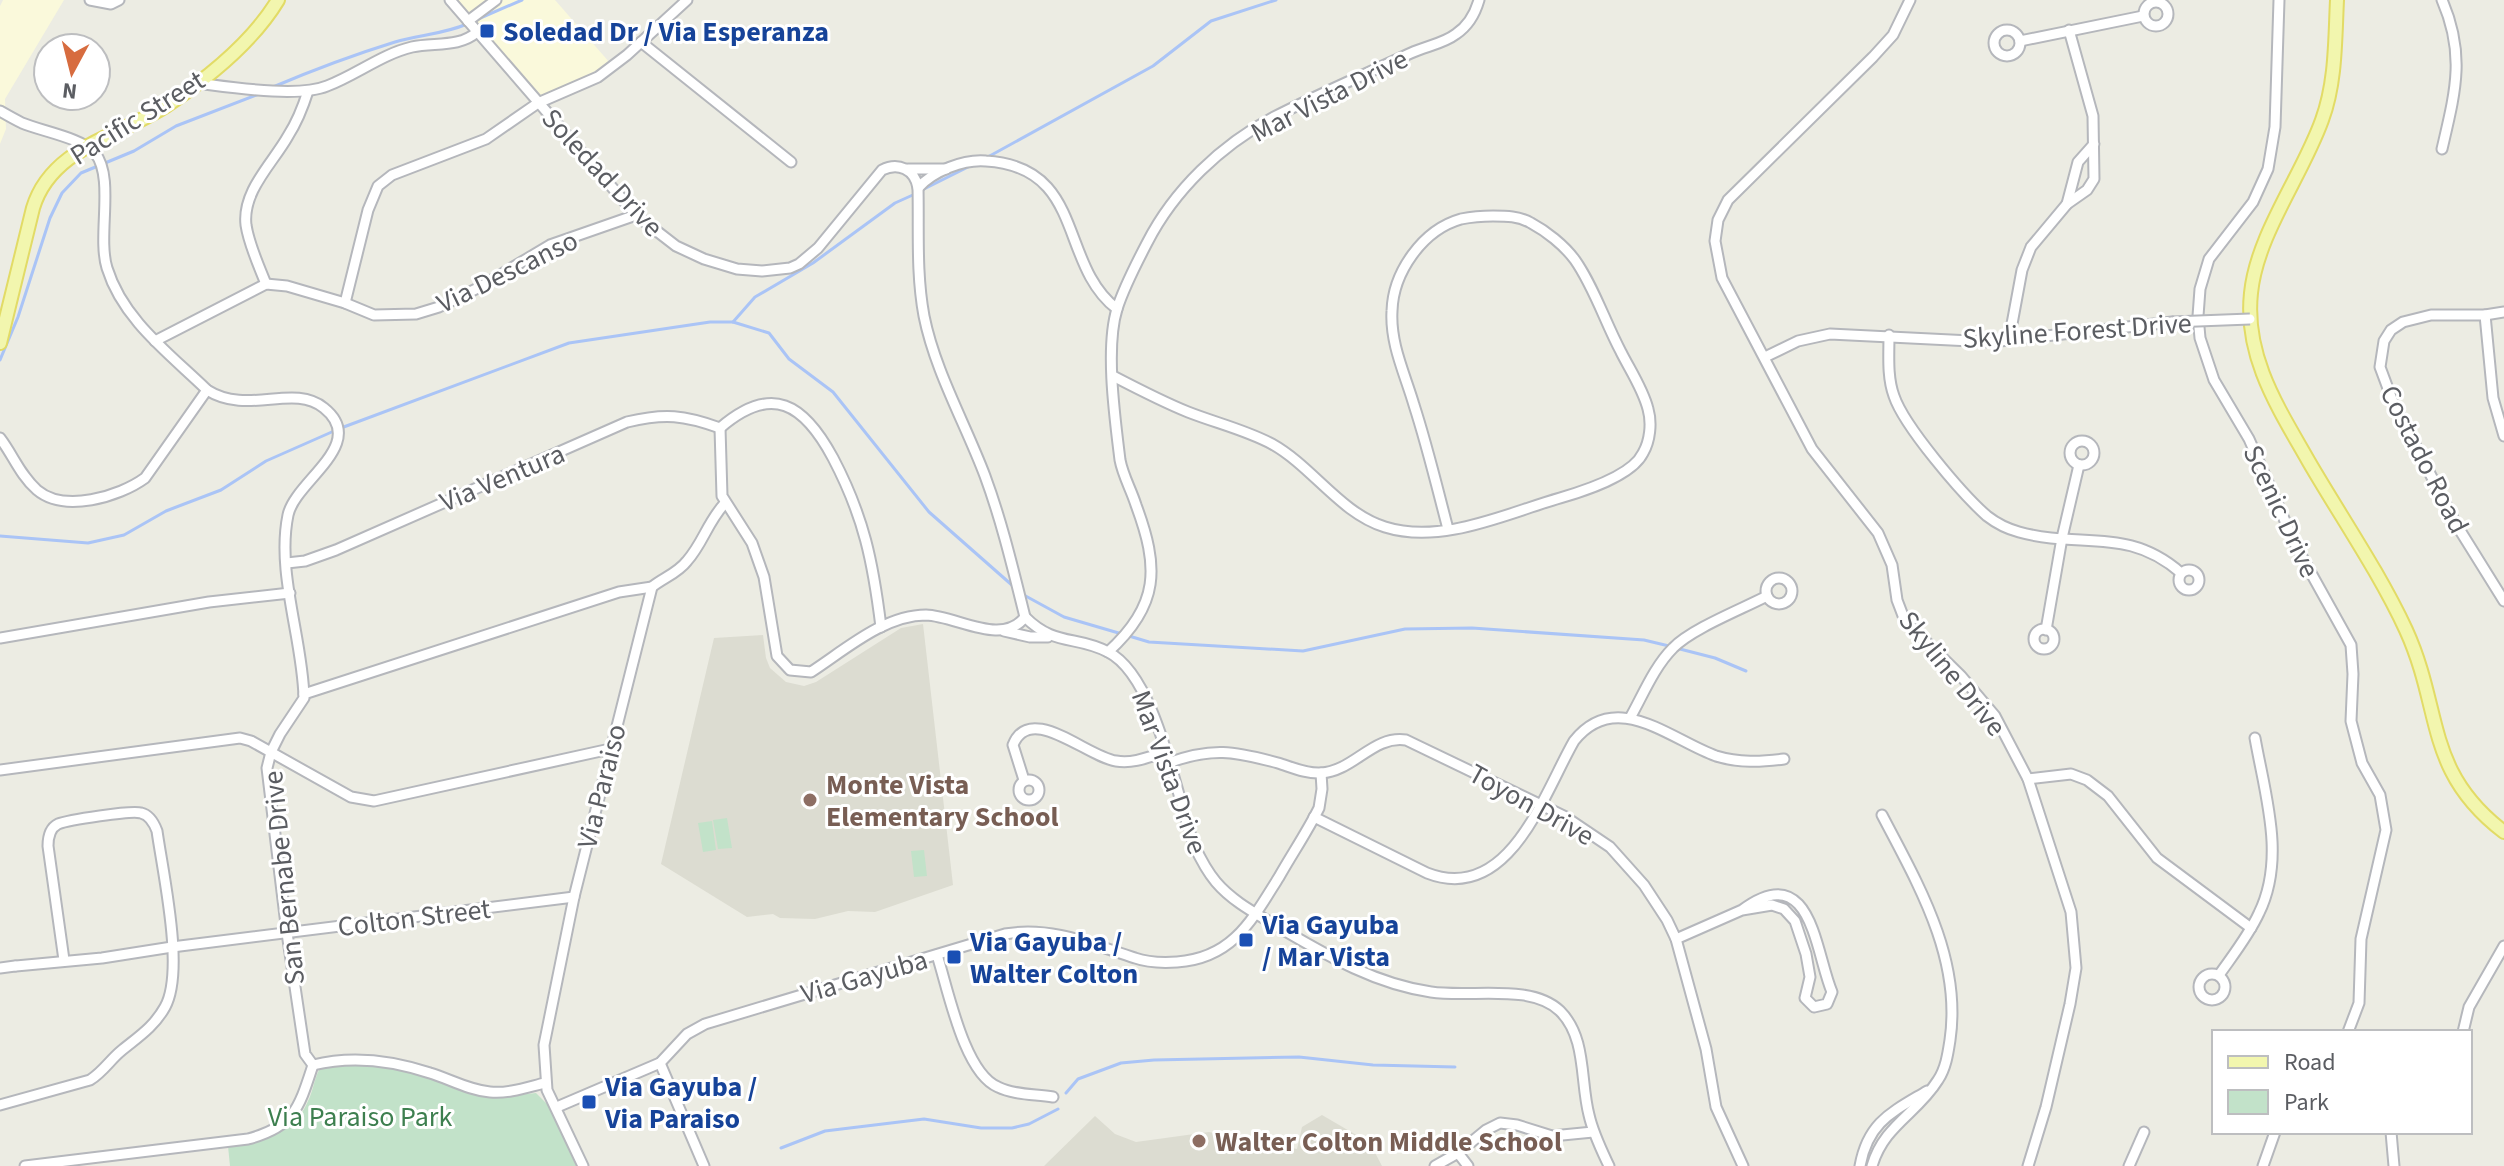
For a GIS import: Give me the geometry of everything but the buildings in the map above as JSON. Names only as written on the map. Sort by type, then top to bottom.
[{"type":"main road","name":"Pacific Street","points":[[0,343],[39,190],[57,166],[152,114],[197,83],[250,37],[278,0]]},
{"type":"main road","points":[[2337,0],[2329,97],[2303,166],[2253,278],[2250,319],[2257,357],[2271,394],[2405,628],[2423,677],[2447,767],[2475,807],[2504,832]]},
{"type":"street","points":[[90,0],[111,4],[119,0]]},
{"type":"street","points":[[480,0],[494,1]]},
{"type":"street","points":[[345,303],[368,210],[381,182],[486,139],[538,103],[598,77],[687,0]]},
{"type":"street","name":"Mar Vista Drive","points":[[1479,0],[1469,21],[1454,36],[1272,118],[1220,153],[1201,169],[1171,205],[1149,239],[1117,309],[1113,333],[1113,376],[1121,461],[1148,540],[1152,577],[1149,595],[1139,618],[1108,652],[1127,666],[1143,689],[1188,830],[1202,862],[1228,894],[1256,914],[1344,964],[1392,984],[1453,995],[1532,995],[1554,1005],[1563,1014],[1577,1040],[1593,1132],[1609,1166]]},
{"type":"street","name":"Skyline Drive","points":[[1910,0],[1893,35],[1815,116],[1737,188],[1722,210],[1715,241],[1718,266],[1730,293],[1812,449],[1878,533],[1892,565],[1897,600],[1905,621],[1961,676],[1995,716],[2028,779],[2071,912],[2076,968],[2046,1107],[2028,1166]]},
{"type":"street","name":"Scenic Drive","points":[[2279,0],[2275,127],[2268,169],[2253,202],[2209,259],[2200,289],[2198,316],[2200,338],[2214,380],[2249,439],[2296,546],[2351,645],[2353,730],[2362,763],[2380,795],[2386,830],[2361,939],[2359,1003],[2349,1030]]},
{"type":"street","points":[[2442,0],[2452,22],[2458,68],[2442,149]]},
{"type":"street","points":[[468,21],[494,1]]},
{"type":"street","name":"Soledad Drive","points":[[457,2],[477,32],[636,215],[676,246],[704,259],[737,269],[776,271],[790,268],[808,258],[882,170],[896,167],[906,169]]},
{"type":"street","points":[[2020,41],[2143,16]]},
{"type":"street","points":[[2009,340],[2015,297],[2026,257],[2039,236],[2067,204],[2092,185],[2096,169],[2093,116],[2069,30]]},
{"type":"street","points":[[197,83],[308,91],[324,88],[402,50],[420,45],[461,42],[477,32]]},
{"type":"street","points":[[641,42],[791,162]]},
{"type":"street","points":[[155,341],[266,284],[246,227],[248,209],[263,172],[301,113],[308,91]]},
{"type":"street","points":[[0,111],[88,147],[97,156],[102,168],[102,242],[106,266],[128,312],[207,390],[218,397],[246,402],[300,398],[314,401],[333,418],[338,433],[332,456],[292,502],[286,532],[290,593],[304,694],[619,592],[652,587],[689,560],[709,522],[725,503]]},
{"type":"street","points":[[2067,204],[2075,169],[2095,144]]},
{"type":"street","points":[[918,188],[925,181],[972,160],[1017,165],[1041,181],[1064,211],[1094,284],[1102,297],[1117,309]]},
{"type":"street","points":[[906,169],[949,169]]},
{"type":"street","points":[[906,169],[915,176],[918,188],[918,262],[924,316],[936,354],[986,477],[1011,555],[1025,617],[1052,637],[1108,652]]},
{"type":"street","name":"Via Descanso","points":[[266,284],[287,286],[374,315],[428,311],[480,287],[550,245],[636,215]]},
{"type":"street","points":[[1113,376],[1189,412],[1272,444],[1306,468],[1348,506],[1377,524],[1410,532],[1448,529],[1570,495],[1608,480],[1634,465],[1647,445],[1650,426],[1648,408],[1575,260],[1559,243],[1533,224],[1518,218],[1462,219],[1446,227],[1410,257],[1393,299],[1392,327],[1397,353],[1448,529]]},
{"type":"street","name":"Costado Road","points":[[2504,312],[2431,315],[2403,322],[2391,330],[2384,341],[2380,367],[2393,402],[2456,524],[2504,601]]},
{"type":"street","points":[[2485,315],[2493,398],[2504,436]]},
{"type":"street","name":"Skyline Forest Drive","points":[[1765,357],[1798,341],[1847,333],[1968,341],[2009,340],[2172,322],[2250,319]]},
{"type":"street","points":[[1889,335],[1889,376],[1894,398],[1904,417],[1936,459],[1989,517],[2018,532],[2145,548],[2181,573]]},
{"type":"street","points":[[0,438],[18,468],[44,495],[59,500],[96,499],[121,492],[145,478],[207,390]]},
{"type":"street","points":[[881,627],[873,564],[859,511],[813,425],[797,410],[781,403],[744,410],[720,428],[720,477],[725,503],[752,543],[764,577],[773,644],[777,656],[790,670],[811,672],[881,627],[907,618],[931,615],[1030,637],[1052,637]]},
{"type":"street","name":"Via Ventura","points":[[287,563],[305,561],[336,550],[627,422],[658,415],[694,419],[720,428]]},
{"type":"street","points":[[2046,630],[2079,465]]},
{"type":"street","name":"Via Paraiso","points":[[583,1166],[545,1083],[545,1038],[574,897],[652,587]]},
{"type":"street","points":[[0,638],[209,602],[290,593]]},
{"type":"street","points":[[1630,718],[1657,669],[1674,646],[1767,596]]},
{"type":"street","points":[[1000,631],[1014,627],[1025,617]]},
{"type":"street","name":"San Bernabe Drive","points":[[304,694],[302,703],[271,752],[267,768],[305,1054],[313,1065]]},
{"type":"street","points":[[1314,817],[1438,878],[1459,879],[1478,875],[1509,853],[1524,836],[1581,732],[1609,720],[1630,718],[1646,722],[1683,742],[1725,758],[1747,762],[1784,759]]},
{"type":"street","points":[[1024,780],[1013,745],[1019,734],[1031,728],[1045,729],[1114,761],[1132,762],[1165,752]]},
{"type":"street","points":[[0,770],[236,738],[251,741],[351,797],[374,801],[610,749]]},
{"type":"street","points":[[2219,975],[2251,928],[2266,898],[2273,869],[2255,738]]},
{"type":"street","name":"Toyon Drive","points":[[1321,773],[1350,763],[1384,742],[1398,739],[1424,747],[1564,816],[1610,847],[1644,885],[1676,939],[1706,1049],[1716,1107],[1743,1166]]},
{"type":"street","points":[[1168,763],[1199,753],[1228,751],[1321,773]]},
{"type":"street","name":"Via Gayuba","points":[[557,1107],[660,1063],[687,1034],[705,1024],[994,936],[1037,931],[1066,935],[1145,961],[1184,961],[1205,956],[1227,946],[1256,914],[1314,817],[1321,796],[1321,773]]},
{"type":"street","points":[[2028,779],[2071,774],[2087,780],[2108,796],[2157,858],[2251,928]]},
{"type":"street","points":[[0,1105],[90,1080],[147,1030],[166,1006],[171,990],[172,947],[157,831],[154,823],[144,814],[130,812],[61,823],[50,832],[48,846],[64,960]]},
{"type":"street","points":[[1872,1166],[1883,1138],[1933,1087],[1944,1067],[1953,1010],[1950,982],[1928,907],[1882,815]]},
{"type":"street","points":[[1676,939],[1742,910],[1757,900],[1775,896],[1792,900],[1805,911],[1813,926],[1825,977],[1832,992],[1827,1004],[1814,1007],[1805,998],[1809,971],[1800,932],[1790,914],[1772,905],[1742,910]]},
{"type":"street","name":"Colton Street","points":[[0,968],[102,958],[574,897]]},
{"type":"street","points":[[2463,1030],[2469,1007],[2504,946]]},
{"type":"street","points":[[937,955],[967,1050],[981,1075],[1000,1089],[1053,1097]]},
{"type":"street","points":[[25,1166],[237,1141],[269,1133],[296,1112],[313,1065],[338,1059],[386,1062],[493,1093],[545,1083]]},
{"type":"street","points":[[660,1063],[704,1166]]},
{"type":"street","points":[[1860,1166],[1870,1136],[1884,1117],[1933,1087]]},
{"type":"street","points":[[1435,1166],[1500,1123],[1552,1136],[1593,1132]]},
{"type":"street","points":[[2129,1166],[2144,1132]]},
{"type":"street","points":[[2263,1166],[2274,1134]]},
{"type":"street","points":[[2391,1134],[2394,1166]]},
{"type":"street","points":[[1458,1153],[1468,1166]]},
{"type":"shaded area","points":[[3,0],[64,0],[45,32],[32,32],[32,54],[5,99],[6,129],[0,144],[0,6]]},
{"type":"shaded area","points":[[451,0],[555,0],[610,63],[562,89],[531,100]]},
{"type":"shaded area","name":"Monte Vista Elementary School","points":[[923,624],[953,885],[875,912],[848,911],[815,919],[780,918],[773,914],[747,917],[661,864],[714,638],[763,635],[770,668],[786,682],[804,686],[816,682],[901,628]]},
{"type":"shaded area","name":"Walter Colton Middle School","points":[[1322,1115],[1370,1143],[1382,1166],[1044,1166],[1095,1116],[1115,1134],[1136,1142],[1209,1132],[1297,1149],[1302,1127]]},
{"type":"green space","points":[[727,818],[732,848],[718,849],[713,820]]},
{"type":"green space","points":[[712,821],[716,850],[703,852],[698,823]]},
{"type":"green space","points":[[924,850],[927,876],[914,877],[911,851]]},
{"type":"green space","name":"Via Paraiso Park","points":[[352,1062],[435,1078],[488,1098],[536,1093],[552,1109],[576,1166],[230,1166],[228,1146],[265,1139],[286,1129],[302,1112],[319,1070]]},
{"type":"waterway","points":[[478,19],[522,0]]},
{"type":"waterway","points":[[986,158],[1153,66],[1211,21],[1276,0]]},
{"type":"waterway","points":[[273,87],[379,47],[467,24]]},
{"type":"waterway","points":[[0,360],[18,317],[50,218],[62,193],[81,173],[134,151],[176,126],[259,94]]},
{"type":"waterway","points":[[922,190],[972,165]]},
{"type":"waterway","points":[[733,322],[755,297],[813,263],[895,203],[915,194]]},
{"type":"waterway","points":[[341,428],[569,343],[710,322],[733,322],[769,333],[789,359],[833,392],[929,512],[1013,586]]},
{"type":"waterway","points":[[0,536],[88,543],[124,535],[166,511],[221,490],[266,461],[334,431]]},
{"type":"waterway","points":[[1022,594],[1064,617],[1122,634]]},
{"type":"waterway","points":[[1129,636],[1149,642],[1303,651],[1405,629],[1472,628],[1644,640],[1669,646]]},
{"type":"waterway","points":[[1676,648],[1715,658],[1746,671]]},
{"type":"waterway","points":[[1066,1093],[1078,1079],[1121,1063],[1154,1060],[1299,1057],[1373,1065],[1455,1067]]},
{"type":"waterway","points":[[781,1148],[825,1131],[924,1119],[981,1128],[1012,1128],[1029,1124],[1058,1109]]},
{"type":"place","name":"Soledad Dr / Via Esperanza","points":[[487,31]]},
{"type":"place","name":"Monte Vista Elementary School","points":[[810,800]]},
{"type":"place","name":"Via Gayuba / Mar Vista","points":[[1246,940]]},
{"type":"place","name":"Via Gayuba / Walter Colton","points":[[954,957]]},
{"type":"place","name":"Via Gayuba / Via Paraiso","points":[[589,1102]]},
{"type":"place","name":"Walter Colton Middle School","points":[[1199,1141]]}]
